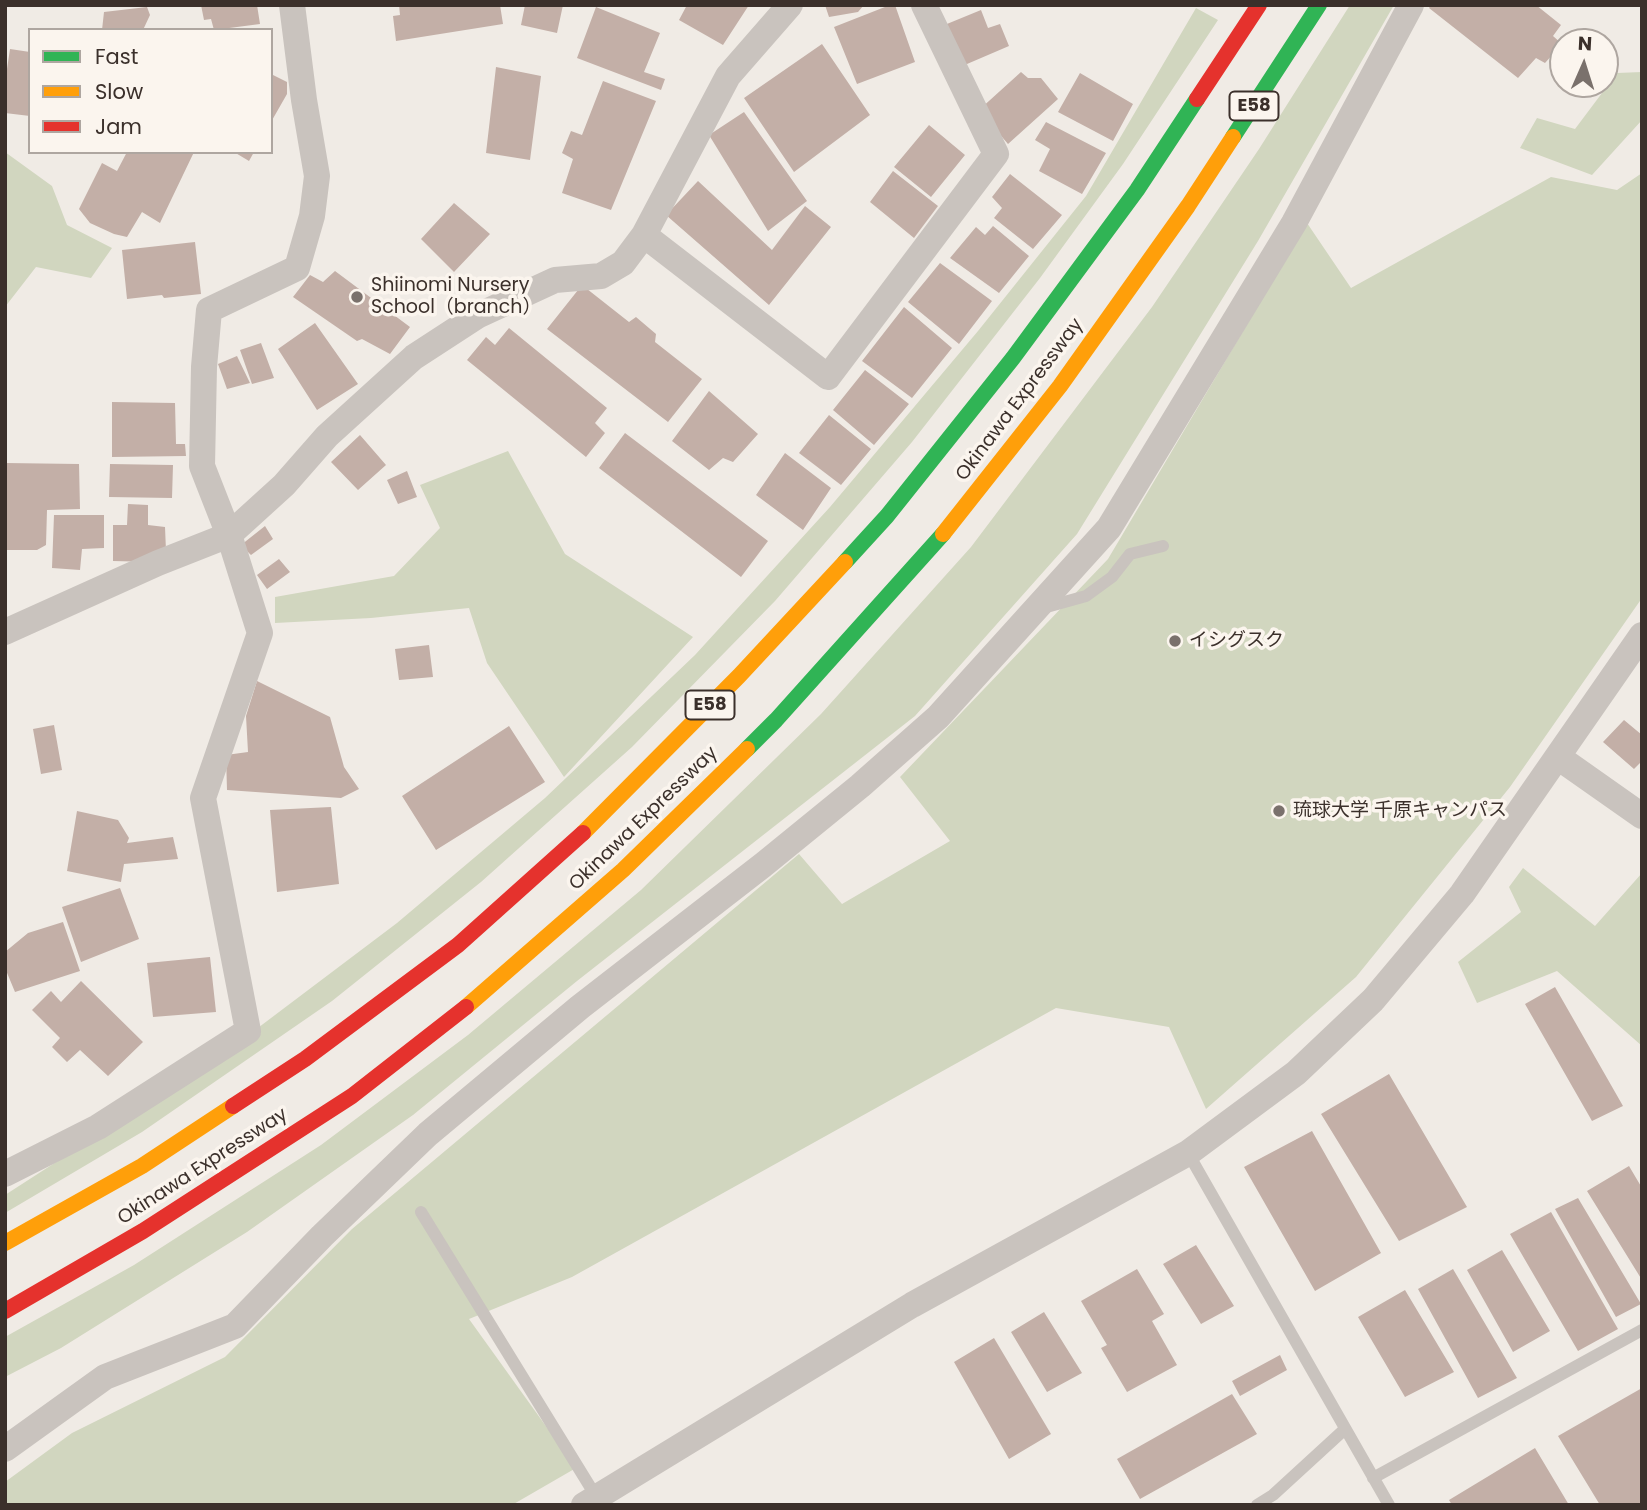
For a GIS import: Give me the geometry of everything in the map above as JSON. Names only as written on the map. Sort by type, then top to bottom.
[{"type":"highway","name":"Okinawa Expressway","points":[[5,1244],[142,1166],[305,1059],[458,945],[591,826],[739,676],[887,516],[1013,359],[1137,190],[1259,5]]},
{"type":"highway","name":"Okinawa Expressway","points":[[5,1311],[143,1231],[352,1096],[493,985],[603,888],[776,720],[932,550],[1060,386],[1188,206],[1320,5]]},
{"type":"street","points":[[5,1174],[97,1127],[248,1031],[203,798],[260,633],[229,534],[202,466],[204,367],[209,310],[297,268],[312,216],[317,176],[292,5]]},
{"type":"street","points":[[5,632],[229,534],[284,485],[327,436],[414,358],[477,316],[555,280],[601,276],[623,263],[644,235],[728,76],[790,5]]},
{"type":"street","points":[[644,235],[828,377],[996,154],[924,5]]},
{"type":"street","points":[[5,1448],[105,1377],[235,1326],[322,1236],[428,1134],[580,1007],[763,865],[932,723],[1109,527],[1294,223],[1411,5]]},
{"type":"street","points":[[594,1502],[912,1305],[1188,1153],[1296,1073],[1373,1000],[1461,894],[1642,635]]},
{"type":"street","points":[[1558,757],[1642,816]]},
{"type":"lane","points":[[1036,610],[1086,596],[1112,577],[1130,554],[1163,547]]},
{"type":"lane","points":[[1188,1153],[1390,1505]]},
{"type":"lane","points":[[421,1212],[594,1502]]},
{"type":"lane","points":[[1373,1478],[1642,1330]]},
{"type":"lane","points":[[1257,1505],[1273,1495],[1345,1429]]},
{"type":"green space","points":[[1350,5],[1394,5],[1258,241],[1077,534],[915,716],[577,981],[413,1115],[247,1232],[61,1348],[5,1377],[5,1337],[134,1265],[321,1145],[468,1035],[641,890],[821,714],[971,547],[1152,307],[1259,149]]},
{"type":"green space","points":[[1196,8],[1218,20],[1123,164],[1040,278],[912,442],[775,601],[632,747],[481,882],[332,1001],[142,1132],[5,1213],[5,1195],[222,1055],[397,923],[545,798],[695,655],[830,507],[978,331],[1086,196]]},
{"type":"green space","points":[[1642,72],[1642,120],[1592,175],[1520,148],[1537,118],[1575,129],[1598,98],[1619,98],[1619,73]]},
{"type":"green space","points":[[5,152],[52,186],[67,225],[112,248],[91,278],[36,267],[5,307]]},
{"type":"green space","points":[[1642,173],[1642,598],[1510,787],[1356,977],[1206,1109],[1169,1027],[1056,1008],[572,1277],[469,1319],[576,1468],[512,1505],[5,1505],[5,1482],[72,1433],[225,1357],[352,1229],[799,854],[842,904],[950,841],[900,777],[1108,559],[1307,223],[1351,288],[1551,177],[1617,190]]},
{"type":"green space","points":[[508,451],[565,554],[693,637],[564,777],[487,663],[469,608],[371,618],[275,623],[275,597],[394,576],[440,528],[420,485]]},
{"type":"green space","points":[[1523,868],[1595,926],[1642,873],[1642,1046],[1557,971],[1477,1003],[1458,962],[1521,912],[1509,887]]},
{"type":"building","points":[[201,5],[257,5],[260,24],[213,28],[211,19],[204,20]]},
{"type":"building","points":[[399,5],[500,5],[503,24],[396,41],[393,16],[400,15]]},
{"type":"building","points":[[525,5],[563,5],[557,33],[521,25]]},
{"type":"building","points":[[687,5],[749,5],[723,45],[679,20]]},
{"type":"building","points":[[825,5],[864,5],[858,12],[829,17]]},
{"type":"building","points":[[895,5],[915,62],[857,84],[834,27]]},
{"type":"building","points":[[1431,5],[1536,5],[1561,25],[1559,28],[1549,28],[1549,59],[1545,63],[1536,58],[1518,78],[1429,8]]},
{"type":"building","points":[[147,7],[150,15],[144,28],[102,28],[104,12]]},
{"type":"building","points":[[596,7],[660,33],[644,72],[665,79],[661,90],[577,58]]},
{"type":"building","points":[[981,10],[988,28],[1000,24],[1009,46],[960,67],[942,26]]},
{"type":"building","points":[[822,44],[870,115],[794,172],[744,98]]},
{"type":"building","points":[[10,49],[28,52],[28,116],[5,113]]},
{"type":"building","points":[[496,67],[541,76],[530,160],[486,153]]},
{"type":"building","points":[[1021,72],[1028,78],[1041,78],[1058,99],[1008,144],[979,110]]},
{"type":"building","points":[[1080,73],[1133,104],[1113,141],[1058,112]]},
{"type":"building","points":[[273,75],[287,82],[287,94],[273,118]]},
{"type":"building","points":[[603,81],[656,101],[611,210],[562,193],[573,159],[562,153],[571,131],[582,135]]},
{"type":"building","points":[[744,112],[807,201],[768,231],[709,135]]},
{"type":"building","points":[[1046,122],[1106,153],[1082,194],[1039,171],[1050,149],[1035,140]]},
{"type":"building","points":[[929,125],[965,155],[931,197],[894,167]]},
{"type":"building","points":[[126,154],[193,154],[160,223],[142,212],[127,237],[90,223],[79,209],[102,163],[117,171]]},
{"type":"building","points":[[237,154],[253,154],[249,161]]},
{"type":"building","points":[[893,171],[938,206],[914,238],[870,202]]},
{"type":"building","points":[[1010,174],[1062,215],[1033,249],[994,218],[1002,208],[992,197]]},
{"type":"building","points":[[698,181],[772,250],[805,206],[831,227],[769,305],[666,215]]},
{"type":"building","points":[[454,203],[490,234],[454,272],[421,239]]},
{"type":"building","points":[[993,226],[1029,256],[999,293],[950,258],[976,227],[985,235]]},
{"type":"building","points":[[195,242],[201,294],[127,299],[122,250]]},
{"type":"building","points":[[940,263],[992,301],[959,344],[908,302]]},
{"type":"building","points":[[335,271],[410,327],[390,354],[362,339],[357,341],[293,297],[310,275],[323,282]]},
{"type":"building","points":[[582,285],[629,322],[636,317],[656,334],[655,342],[702,379],[668,422],[547,329]]},
{"type":"building","points":[[904,307],[952,348],[912,398],[862,361]]},
{"type":"building","points":[[315,323],[358,384],[317,410],[278,349]]},
{"type":"building","points":[[509,328],[607,408],[595,423],[605,433],[586,457],[467,360],[486,337],[495,345]]},
{"type":"building","points":[[261,343],[274,378],[252,384],[240,350]]},
{"type":"building","points":[[237,356],[250,383],[227,389],[218,364]]},
{"type":"building","points":[[865,370],[909,404],[874,445],[833,410]]},
{"type":"building","points":[[709,391],[758,434],[733,462],[723,458],[709,470],[672,441]]},
{"type":"building","points":[[112,402],[175,403],[176,444],[185,444],[186,456],[112,457]]},
{"type":"building","points":[[829,415],[871,449],[841,485],[799,453]]},
{"type":"building","points":[[625,433],[768,541],[741,577],[599,468]]},
{"type":"building","points":[[360,435],[386,465],[358,490],[331,462]]},
{"type":"building","points":[[785,453],[831,488],[803,530],[756,495]]},
{"type":"building","points":[[5,463],[79,464],[80,509],[47,510],[46,545],[37,550],[5,550]]},
{"type":"building","points":[[110,464],[173,465],[172,498],[109,497]]},
{"type":"building","points":[[407,471],[417,497],[398,504],[387,480]]},
{"type":"building","points":[[128,504],[148,505],[148,525],[165,527],[166,551],[152,562],[113,561],[113,525],[127,525]]},
{"type":"building","points":[[54,515],[104,515],[104,548],[82,549],[80,570],[52,568]]},
{"type":"building","points":[[265,526],[273,539],[251,555],[241,545]]},
{"type":"building","points":[[279,559],[290,572],[267,589],[257,575]]},
{"type":"building","points":[[429,645],[433,677],[399,680],[395,649]]},
{"type":"building","points":[[257,681],[330,717],[344,767],[359,789],[341,798],[227,790],[226,755],[248,752],[246,716]]},
{"type":"building","points":[[1624,720],[1642,735],[1642,761],[1634,769],[1603,742]]},
{"type":"building","points":[[54,725],[62,770],[41,774],[33,729]]},
{"type":"building","points":[[509,726],[545,782],[436,850],[402,796]]},
{"type":"building","points":[[331,807],[339,884],[277,892],[270,810]]},
{"type":"building","points":[[77,811],[118,820],[129,838],[127,843],[173,837],[178,859],[124,864],[121,882],[67,871]]},
{"type":"building","points":[[120,888],[139,939],[81,962],[62,907]]},
{"type":"building","points":[[63,922],[80,971],[15,992],[5,968],[5,952],[28,933]]},
{"type":"building","points":[[210,957],[216,1012],[153,1017],[147,963]]},
{"type":"building","points":[[81,981],[143,1042],[108,1076],[80,1050],[67,1062],[52,1047],[60,1038],[32,1010],[51,991],[61,1002]]},
{"type":"building","points":[[1555,987],[1623,1106],[1592,1121],[1525,1004]]},
{"type":"building","points":[[1389,1074],[1467,1207],[1399,1241],[1321,1114]]},
{"type":"building","points":[[1312,1131],[1381,1253],[1315,1291],[1244,1167]]},
{"type":"building","points":[[1629,1166],[1642,1188],[1642,1280],[1587,1191]]},
{"type":"building","points":[[1578,1198],[1641,1304],[1616,1317],[1555,1209]]},
{"type":"building","points":[[1551,1212],[1618,1329],[1578,1351],[1510,1234]]},
{"type":"building","points":[[1196,1245],[1234,1306],[1201,1324],[1163,1264]]},
{"type":"building","points":[[1502,1250],[1550,1331],[1513,1352],[1467,1270]]},
{"type":"building","points":[[1137,1269],[1164,1314],[1152,1321],[1177,1365],[1127,1392],[1101,1348],[1107,1345],[1081,1301]]},
{"type":"building","points":[[1453,1269],[1517,1378],[1478,1398],[1418,1289]]},
{"type":"building","points":[[1405,1290],[1454,1372],[1405,1397],[1358,1317]]},
{"type":"building","points":[[1044,1312],[1082,1373],[1047,1392],[1011,1332]]},
{"type":"building","points":[[994,1338],[1051,1434],[1009,1459],[954,1362]]},
{"type":"building","points":[[1280,1355],[1287,1370],[1240,1396],[1232,1381]]},
{"type":"building","points":[[1642,1388],[1642,1505],[1600,1505],[1558,1436]]},
{"type":"building","points":[[1232,1394],[1257,1434],[1140,1499],[1117,1459]]},
{"type":"building","points":[[1535,1448],[1569,1505],[1452,1505],[1449,1500]]},
{"type":"traffic: fast","points":[[1233,137],[1319,5]]},
{"type":"traffic: fast","points":[[845,562],[887,516],[1013,358],[1137,190],[1197,99]]},
{"type":"traffic: fast","points":[[747,749],[943,534]]},
{"type":"traffic: slow","points":[[943,534],[1060,386],[1188,206],[1233,137]]},
{"type":"traffic: slow","points":[[583,833],[739,676],[845,562]]},
{"type":"traffic: slow","points":[[466,1007],[623,870],[747,749]]},
{"type":"traffic: slow","points":[[5,1243],[142,1166],[233,1106]]},
{"type":"traffic: jam","points":[[1197,99],[1259,5]]},
{"type":"traffic: jam","points":[[233,1106],[305,1059],[458,945],[583,833]]},
{"type":"traffic: jam","points":[[5,1311],[143,1231],[352,1096],[466,1007]]},
{"type":"place","name":"Shiinomi Nursery School（branch）","points":[[357,297]]},
{"type":"place","name":"イシグスク","points":[[1175,641]]},
{"type":"place","name":"琉球大学 千原キャンパス","points":[[1279,811]]}]
